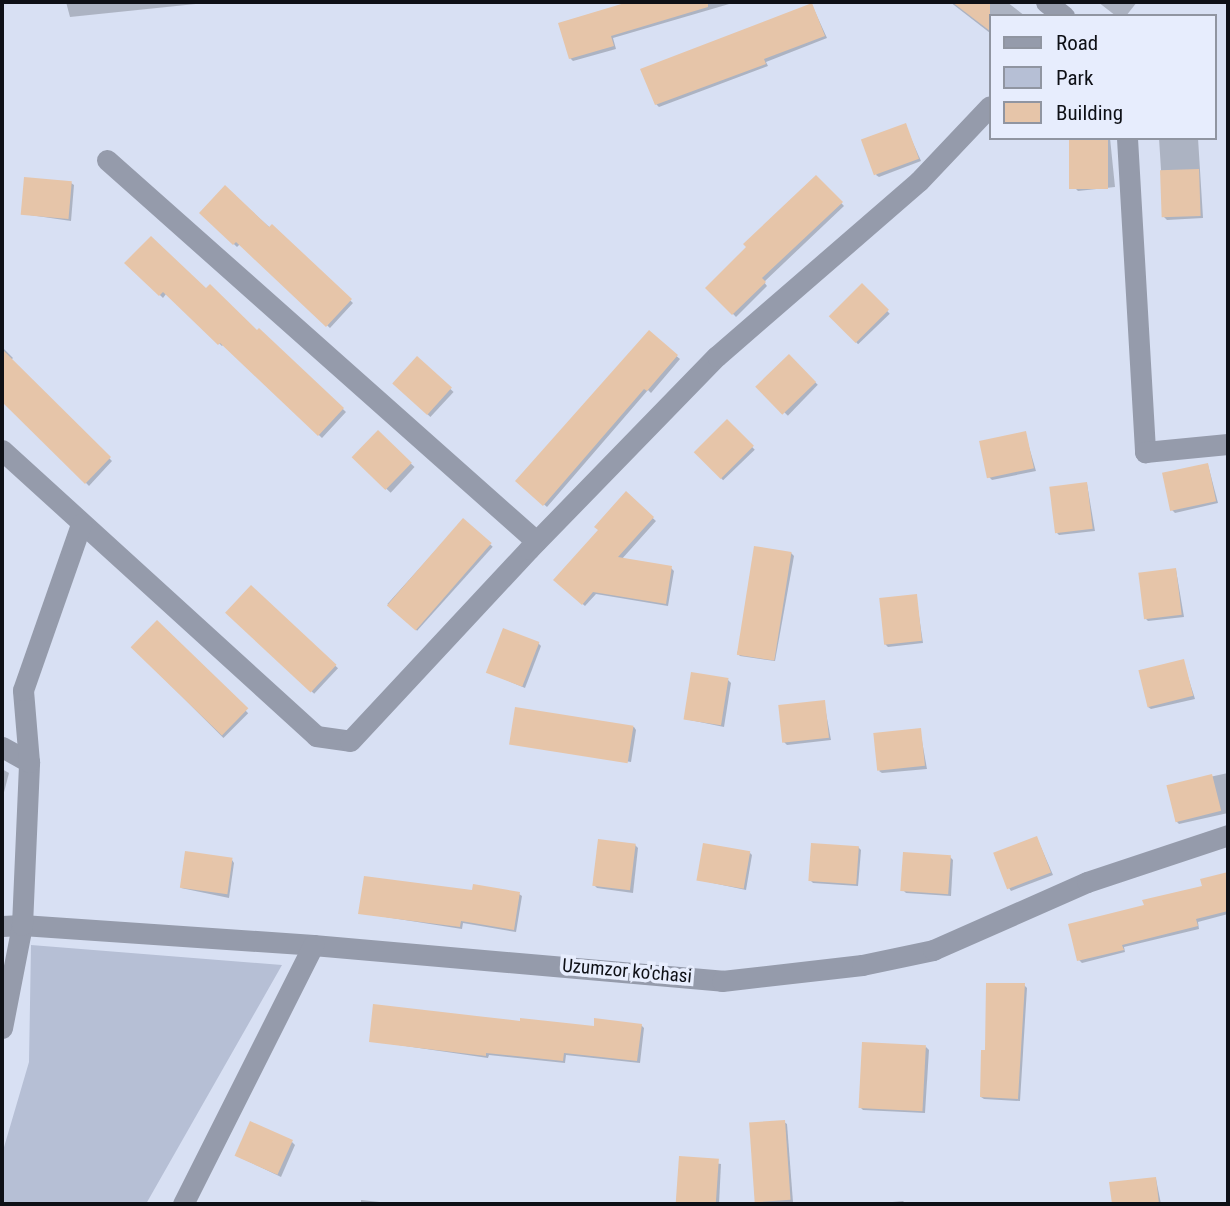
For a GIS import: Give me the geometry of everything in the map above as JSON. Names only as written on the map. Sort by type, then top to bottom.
[{"type":"street","points":[[1046,2],[1061,14]]},
{"type":"street","points":[[2,450],[316,736],[350,741],[536,541],[718,356],[919,181],[988,108]]},
{"type":"street","points":[[1127,140],[1145,452],[1228,444]]},
{"type":"street","points":[[107,160],[536,541]]},
{"type":"street","points":[[2,1028],[29,761],[23,690],[81,524]]},
{"type":"street","points":[[2,747],[29,761]]},
{"type":"street","name":"Uzumzor ko'chasi","points":[[12,925],[313,945],[722,981],[862,965],[933,950],[1087,883],[1228,835]]},
{"type":"street","points":[[183,1204],[313,945]]},
{"type":"green space","points":[[31,945],[282,965],[146,1204],[2,1204],[2,1154],[29,1062]]},
{"type":"building","points":[[628,2],[708,2],[708,7],[611,36],[614,46],[569,59],[558,23]]},
{"type":"building","points":[[952,2],[990,2],[988,29]]},
{"type":"building","points":[[812,3],[825,36],[764,59],[766,64],[655,105],[640,69]]},
{"type":"building","points":[[906,123],[919,159],[874,175],[861,139]]},
{"type":"building","points":[[1069,140],[1108,140],[1108,189],[1069,189]]},
{"type":"building","points":[[1199,169],[1201,216],[1162,217],[1160,170]]},
{"type":"building","points":[[816,175],[843,202],[762,278],[766,282],[732,315],[705,288],[746,247],[743,244]]},
{"type":"building","points":[[24,177],[72,181],[69,219],[21,215]]},
{"type":"building","points":[[225,185],[269,227],[272,224],[352,299],[326,327],[236,242],[233,245],[199,213]]},
{"type":"building","points":[[151,236],[206,288],[210,284],[344,408],[318,436],[163,292],[159,296],[124,263]]},
{"type":"building","points":[[862,283],[889,310],[856,343],[829,316]]},
{"type":"building","points":[[649,330],[678,355],[647,391],[644,389],[543,506],[515,481]]},
{"type":"building","points":[[2,349],[111,457],[85,484],[2,402]]},
{"type":"building","points":[[789,354],[816,382],[782,415],[755,387]]},
{"type":"building","points":[[417,356],[452,387],[427,415],[392,383]]},
{"type":"building","points":[[727,419],[754,446],[721,479],[694,452]]},
{"type":"building","points":[[378,430],[412,463],[385,490],[352,457]]},
{"type":"building","points":[[1026,431],[1034,468],[987,478],[979,441]]},
{"type":"building","points":[[1208,463],[1216,501],[1170,511],[1162,473]]},
{"type":"building","points":[[1087,482],[1093,529],[1055,533],[1049,487]]},
{"type":"building","points":[[626,491],[654,517],[618,557],[672,566],[666,604],[593,592],[582,605],[553,580],[598,530],[594,527]]},
{"type":"building","points":[[463,518],[492,543],[416,630],[387,606]]},
{"type":"building","points":[[754,546],[792,552],[774,661],[737,655]]},
{"type":"building","points":[[1176,568],[1182,615],[1144,619],[1138,573]]},
{"type":"building","points":[[251,585],[337,665],[311,693],[225,613]]},
{"type":"building","points":[[917,594],[922,641],[884,645],[879,598]]},
{"type":"building","points":[[157,620],[248,708],[222,736],[131,647]]},
{"type":"building","points":[[503,628],[539,642],[522,687],[486,673]]},
{"type":"building","points":[[1184,659],[1193,696],[1148,707],[1138,670]]},
{"type":"building","points":[[691,672],[729,678],[721,725],[683,719]]},
{"type":"building","points":[[825,700],[829,738],[782,743],[778,705]]},
{"type":"building","points":[[515,707],[634,726],[628,763],[509,745]]},
{"type":"building","points":[[921,728],[925,766],[877,771],[873,733]]},
{"type":"building","points":[[1212,774],[1221,811],[1176,822],[1166,785]]},
{"type":"building","points":[[1037,836],[1051,872],[1007,889],[993,853]]},
{"type":"building","points":[[598,839],[636,844],[630,890],[592,886]]},
{"type":"building","points":[[703,843],[750,851],[744,889],[696,880]]},
{"type":"building","points":[[811,843],[859,846],[856,884],[808,881]]},
{"type":"building","points":[[185,851],[233,858],[227,894],[180,888]]},
{"type":"building","points":[[903,852],[951,855],[948,894],[900,891]]},
{"type":"building","points":[[1228,872],[1228,911],[1196,919],[1198,926],[1122,945],[1124,950],[1077,961],[1068,924],[1144,905],[1142,900],[1202,886],[1200,879]]},
{"type":"building","points":[[364,876],[472,890],[473,884],[520,892],[514,930],[461,921],[460,927],[358,914]]},
{"type":"building","points":[[986,983],[1025,983],[1018,1099],[980,1097],[981,1050],[985,1050]]},
{"type":"building","points":[[373,1004],[520,1021],[520,1018],[594,1026],[594,1018],[642,1024],[637,1061],[564,1053],[563,1061],[486,1053],[486,1056],[369,1042]]},
{"type":"building","points":[[862,1042],[926,1045],[922,1111],[859,1108]]},
{"type":"building","points":[[785,1120],[791,1200],[755,1202],[749,1123]]},
{"type":"building","points":[[250,1121],[293,1140],[277,1175],[235,1156]]},
{"type":"building","points":[[679,1156],[719,1159],[716,1204],[676,1204]]},
{"type":"building","points":[[1156,1177],[1159,1204],[1112,1204],[1109,1182]]}]
